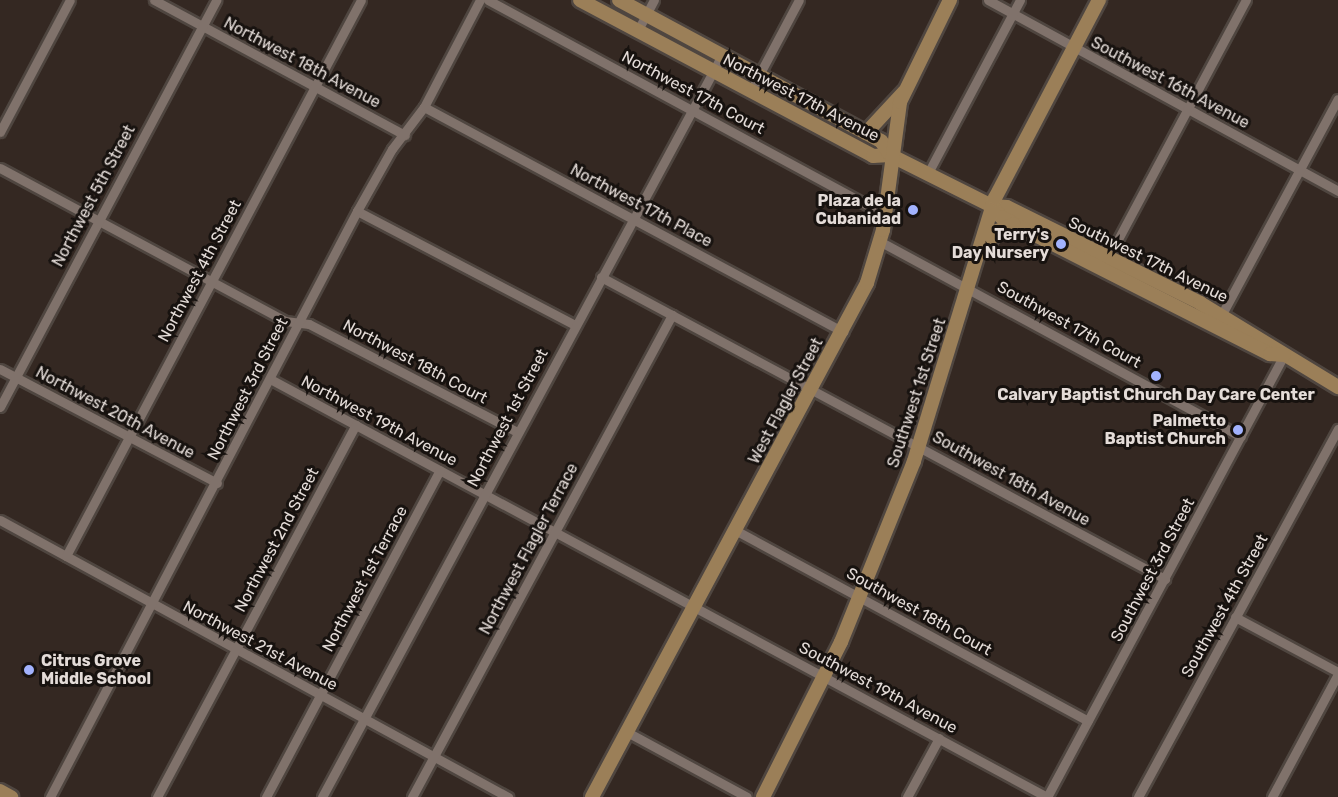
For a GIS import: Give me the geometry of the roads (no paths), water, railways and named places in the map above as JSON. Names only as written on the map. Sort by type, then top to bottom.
[{"type":"main road","name":"Northwest 17th Avenue","points":[[580,0],[873,156],[890,155]]},
{"type":"main road","name":"Northwest 17th Avenue","points":[[619,0],[866,133],[890,155]]},
{"type":"main road","name":"West Flagler Street","points":[[592,797],[843,332],[880,242],[886,208],[890,155],[904,92],[950,0]]},
{"type":"main road","name":"Southwest 1st Street","points":[[763,797],[825,677],[860,597],[919,446],[992,206],[1099,0]]},
{"type":"main road","points":[[866,133],[904,92]]},
{"type":"main road","name":"Southwest 17th Avenue","points":[[890,155],[992,206],[1014,224],[1222,314],[1275,344],[1284,356]]},
{"type":"main road","name":"Southwest 17th Avenue","points":[[992,206],[1007,207],[1270,354],[1284,356],[1336,381]]},
{"type":"main road","points":[[977,256],[998,231],[1014,224]]},
{"type":"main road","points":[[1205,319],[1222,314]]},
{"type":"main road","points":[[0,791],[11,797]]},
{"type":"street","points":[[0,132],[70,0]]},
{"type":"street","name":"Northwest 18th Avenue","points":[[154,0],[405,135]]},
{"type":"street","name":"Northwest 5th Street","points":[[0,407],[216,0]]},
{"type":"street","name":"Northwest 4th Street","points":[[66,556],[362,0]]},
{"type":"street","name":"Northwest 3rd Street","points":[[50,797],[272,380],[299,322],[357,211],[424,107],[480,0]]},
{"type":"street","name":"Northwest 17th Court","points":[[488,0],[866,204],[886,208]]},
{"type":"street","points":[[638,30],[654,0]]},
{"type":"street","points":[[750,92],[799,0]]},
{"type":"street","name":"Southwest 16th Avenue","points":[[988,0],[1338,191]]},
{"type":"street","points":[[928,173],[1020,0]]},
{"type":"street","points":[[1109,265],[1187,110],[1246,0]]},
{"type":"street","name":"Northwest 1st Street","points":[[322,797],[722,55]]},
{"type":"street","points":[[1222,314],[1338,99]]},
{"type":"street","name":"Northwest 17th Place","points":[[424,107],[843,332]]},
{"type":"street","points":[[0,168],[285,321],[299,322]]},
{"type":"street","points":[[357,211],[575,325]]},
{"type":"street","name":"Southwest 17th Court","points":[[880,242],[969,287],[1241,437]]},
{"type":"street","points":[[601,277],[812,387]]},
{"type":"street","name":"Northwest Flagler Terrace","points":[[412,797],[672,315]]},
{"type":"street","name":"Northwest 18th Court","points":[[299,322],[517,432]]},
{"type":"street","name":"Southwest 3rd Street","points":[[1047,797],[1284,356]]},
{"type":"street","name":"Northwest 20th Avenue","points":[[0,369],[217,483]]},
{"type":"street","name":"Northwest 19th Avenue","points":[[272,380],[694,605]]},
{"type":"street","name":"Southwest 18th Avenue","points":[[812,387],[1165,579]]},
{"type":"street","name":"Northwest 2nd Street","points":[[157,797],[356,425]]},
{"type":"street","name":"Southwest 4th Street","points":[[1138,797],[1338,429]]},
{"type":"street","name":"Northwest 1st Terrace","points":[[266,797],[440,470]]},
{"type":"street","name":"Northwest 21st Avenue","points":[[0,520],[508,797]]},
{"type":"street","name":"Southwest 18th Court","points":[[735,530],[1088,721]]},
{"type":"street","name":"Southwest 19th Avenue","points":[[694,605],[1047,797]]},
{"type":"street","points":[[1235,617],[1338,673],[1272,797]]},
{"type":"street","points":[[627,732],[747,797]]},
{"type":"street","points":[[907,797],[939,738]]},
{"type":"place","name":"Plaza de la Cubanidad","points":[[913,210]]},
{"type":"place","name":"Terry's Day Nursery","points":[[1061,244]]},
{"type":"place","name":"Calvary Baptist Church Day Care Center","points":[[1156,376]]},
{"type":"place","name":"Palmetto Baptist Church","points":[[1238,430]]},
{"type":"place","name":"Citrus Grove Middle School","points":[[29,670]]}]
